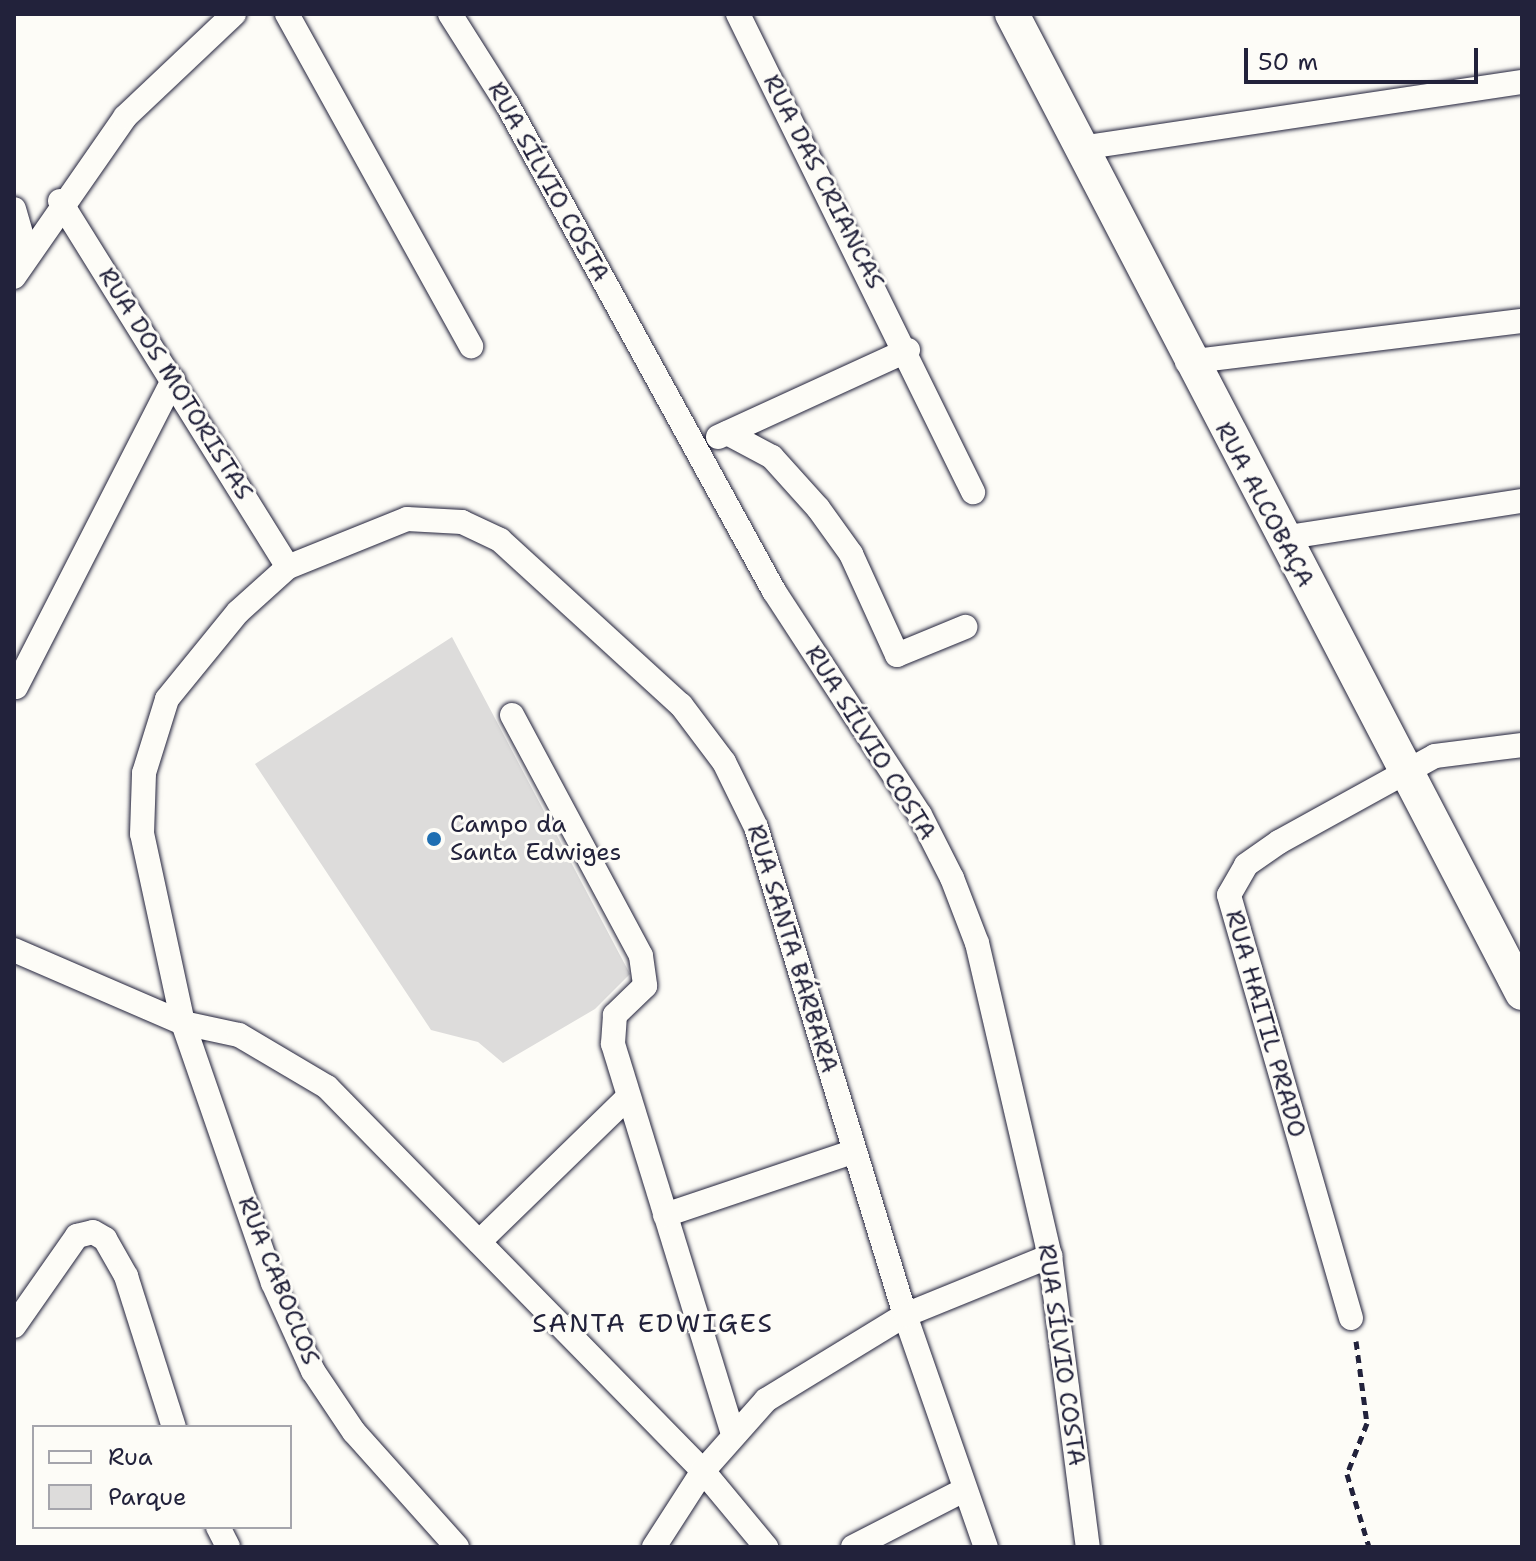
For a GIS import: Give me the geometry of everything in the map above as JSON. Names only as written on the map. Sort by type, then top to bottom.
[{"type":"main road","name":"RUA ALCOBAÇA","points":[[1012,14],[1187,362],[1522,993]]},
{"type":"street","points":[[14,277],[60,201],[125,117],[234,14]]},
{"type":"street","points":[[287,14],[471,346]]},
{"type":"street","name":"RUA SÍLVIO COSTA","points":[[450,14],[774,591],[920,815],[952,878],[977,943],[1050,1256],[1088,1547]]},
{"type":"street","name":"RUA DAS CRIANCAS","points":[[738,14],[908,350],[973,492]]},
{"type":"street","points":[[1080,148],[1522,82]]},
{"type":"street","name":"RUA DOS MOTORISTAS","points":[[60,201],[288,567]]},
{"type":"street","points":[[14,209],[27,254]]},
{"type":"street","points":[[1187,362],[1522,321]]},
{"type":"street","points":[[695,448],[908,350]]},
{"type":"street","points":[[16,687],[173,380]]},
{"type":"street","points":[[727,433],[772,457],[818,508],[851,554],[897,655],[965,627]]},
{"type":"street","points":[[1282,538],[1522,501]]},
{"type":"street","name":"RUA SANTA BÁRBARA","points":[[183,1023],[142,834],[144,773],[167,699],[238,612],[288,567],[407,519],[462,522],[500,540],[552,582],[681,705],[724,762],[756,827],[905,1315],[986,1547]]},
{"type":"street","points":[[512,715],[641,956],[645,986],[612,1029],[628,1097],[733,1434]]},
{"type":"street","name":"RUA HAITIL PRADO","points":[[1351,1318],[1229,895],[1246,865],[1279,842],[1435,756],[1522,745]]},
{"type":"street","points":[[14,950],[183,1023],[261,1045],[327,1087],[703,1471],[766,1547]]},
{"type":"street","name":"RUA CABOCLOS","points":[[183,1023],[273,1283],[313,1371],[354,1432],[457,1547]]},
{"type":"street","points":[[479,1242],[628,1097]]},
{"type":"street","points":[[665,1215],[855,1151]]},
{"type":"street","points":[[14,1326],[77,1236],[93,1232],[117,1257],[173,1425]]},
{"type":"street","points":[[654,1547],[703,1471],[733,1434],[801,1375],[905,1315],[1050,1256]]},
{"type":"street","points":[[853,1547],[964,1490]]},
{"type":"street","points":[[219,1529],[228,1547]]},
{"type":"path","points":[[1351,1318],[1367,1423],[1347,1474],[1369,1547]]},
{"type":"green space","name":"Campo da Santa Edwiges","points":[[452,637],[630,974],[595,1009],[503,1063],[478,1042],[431,1030],[255,764]]},
{"type":"place","name":"Campo da Santa Edwiges","points":[[434,839]]},
{"type":"district","name":"SANTA EDWIGES","points":[[653,1323]]}]
